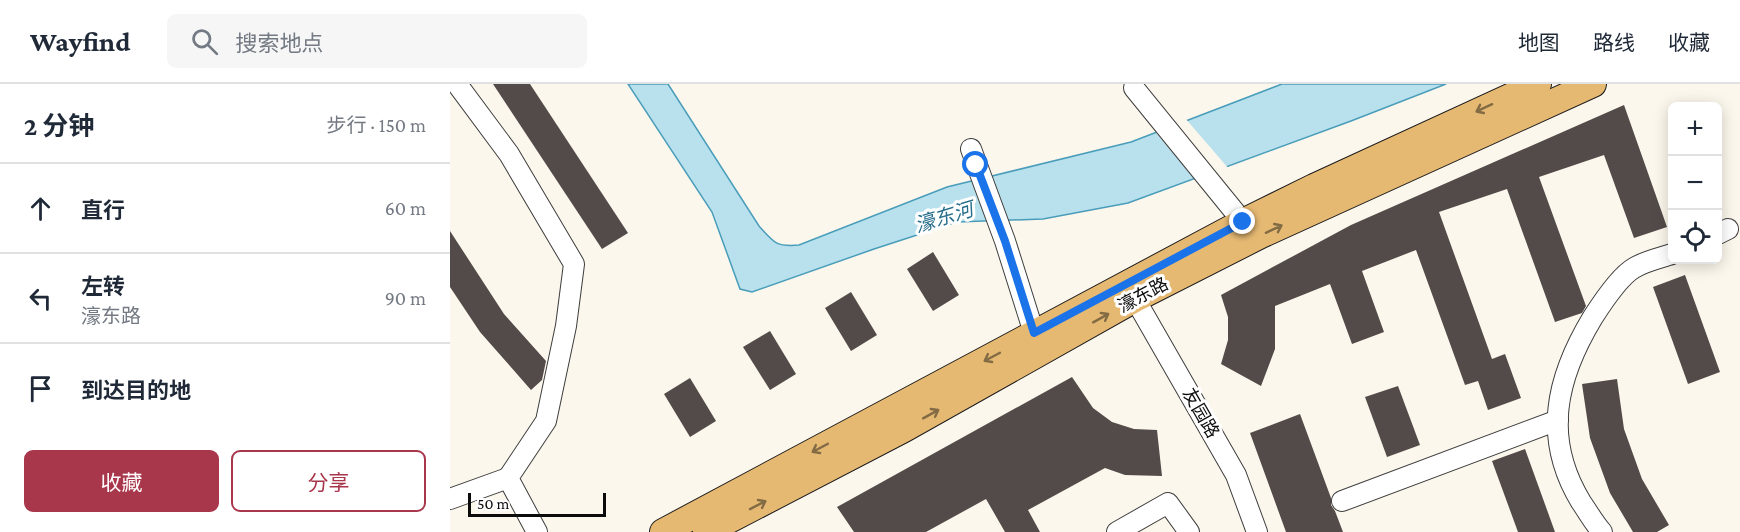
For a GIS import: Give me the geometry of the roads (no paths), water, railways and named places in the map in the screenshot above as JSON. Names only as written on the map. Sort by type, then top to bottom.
[{"type":"main road","name":"濠东路","points":[[663,532],[1243,222],[1538,84]]},
{"type":"main road","name":"濠东路","points":[[706,532],[904,429],[1135,299],[1272,230],[1593,84]]},
{"type":"street","points":[[450,499],[508,478],[546,421],[566,326],[574,264],[509,154],[457,84]]},
{"type":"street","points":[[1134,88],[1243,222]]},
{"type":"street","points":[[974,157],[1005,241],[1034,333]]},
{"type":"street","points":[[1602,532],[1569,482],[1560,451],[1557,420],[1562,384],[1578,342],[1606,296],[1632,268],[1668,255]]},
{"type":"street","name":"友园路","points":[[1135,299],[1236,475],[1257,532]]},
{"type":"street","points":[[1342,501],[1557,420]]},
{"type":"street","points":[[508,478],[537,532]]},
{"type":"street","points":[[1117,532],[1168,503],[1189,532]]},
{"type":"water","name":"濠东河","points":[[628,84],[668,84],[759,226],[776,243],[799,245],[947,187],[1131,142],[1282,84],[1446,84],[1128,203],[1043,219],[957,222],[752,292],[740,289],[712,212]]}]
